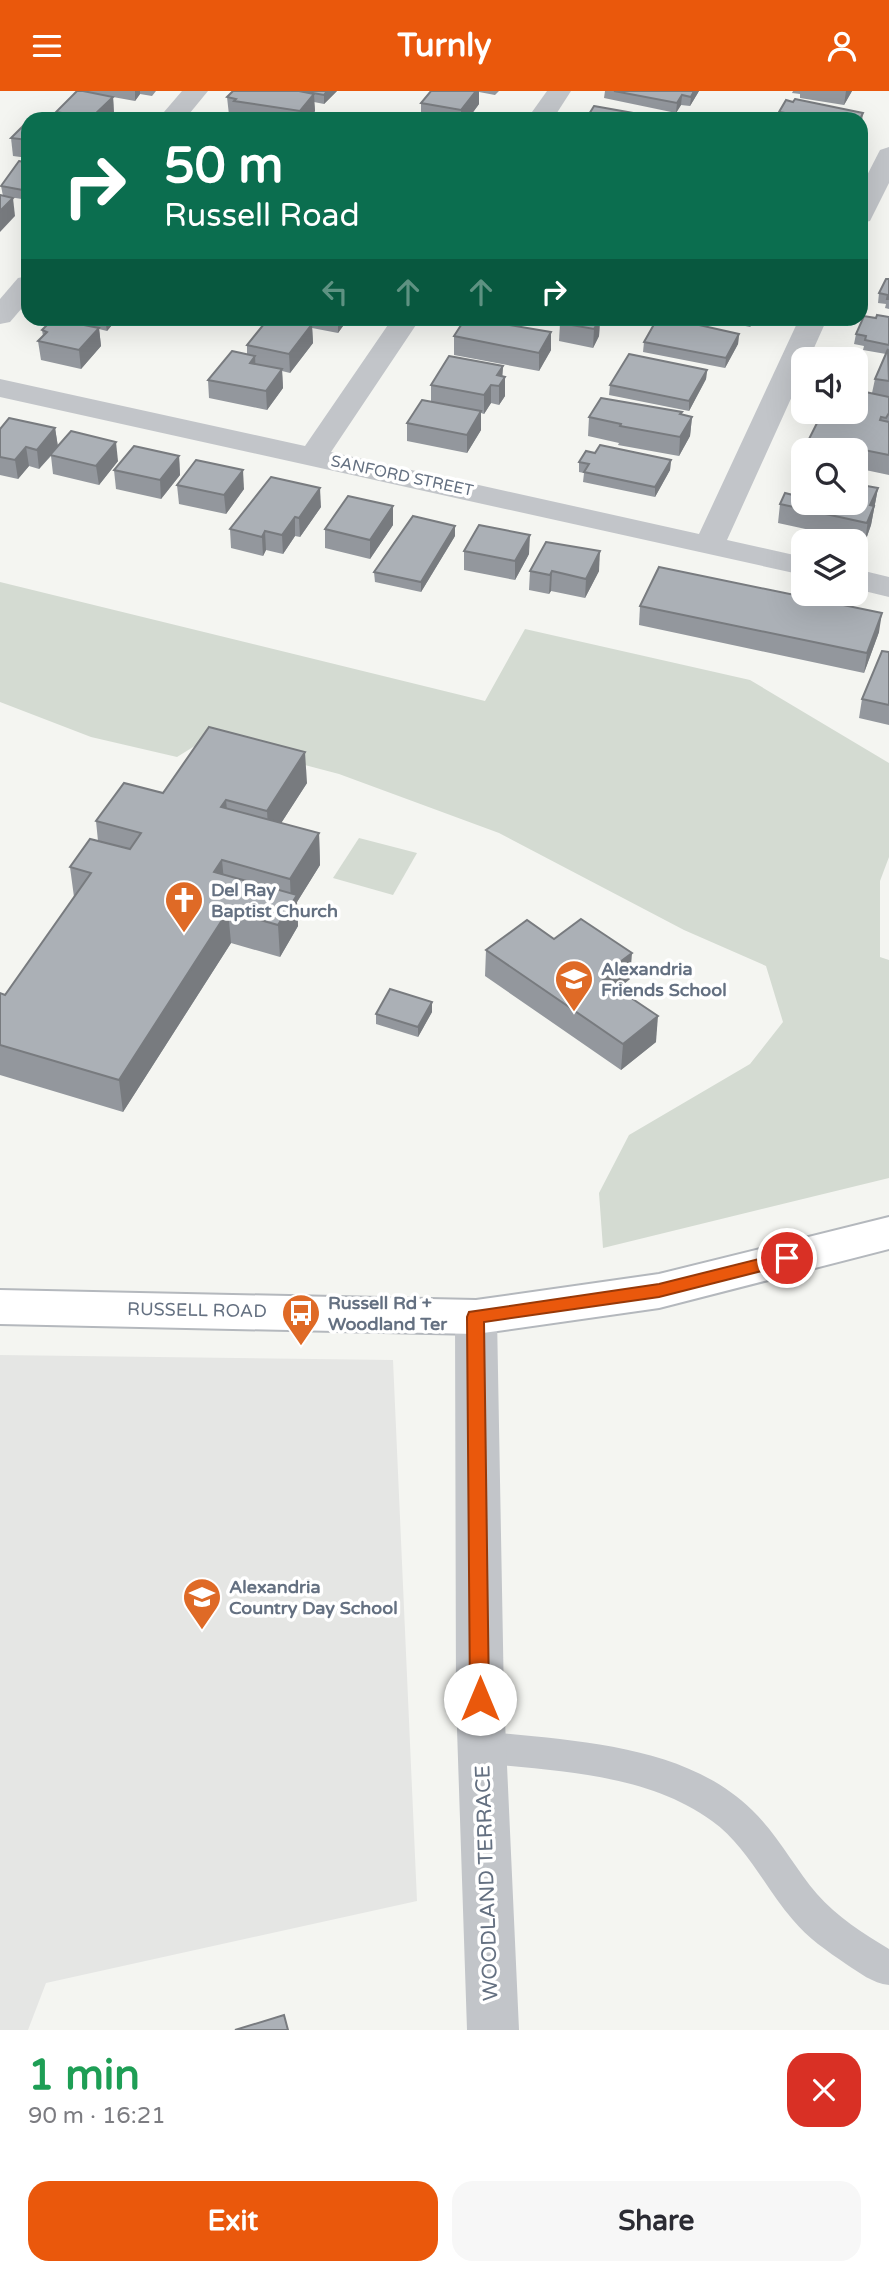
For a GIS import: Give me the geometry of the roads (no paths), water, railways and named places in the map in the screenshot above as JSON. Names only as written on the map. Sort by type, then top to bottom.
[{"type":"street","points":[[177,112],[196,91]]},
{"type":"street","points":[[545,112],[559,91]]},
{"type":"street","points":[[868,200],[889,155]]},
{"type":"street","points":[[0,316],[21,292]]},
{"type":"street","points":[[313,456],[401,326]]},
{"type":"street","points":[[710,543],[810,326]]},
{"type":"street","name":"SANFORD STREET","points":[[0,388],[791,563]]},
{"type":"street","points":[[868,582],[889,587]]},
{"type":"street","name":"RUSSELL ROAD","points":[[0,1307],[476,1317],[659,1291],[889,1233]]},
{"type":"street","name":"WOODLAND TERRACE","points":[[476,1317],[481,1747],[493,2030]]},
{"type":"lane","points":[[481,1747],[624,1764],[681,1783],[727,1810],[763,1850],[817,1920],[882,1966],[889,1967]]},
{"type":"place","name":"Del Ray Baptist Church","points":[[184,934]]},
{"type":"place","name":"Alexandria Friends School","points":[[574,1013]]},
{"type":"place","name":"Russell Rd + Woodland Ter","points":[[301,1347]]},
{"type":"place","name":"Alexandria Country Day School","points":[[202,1631]]}]
